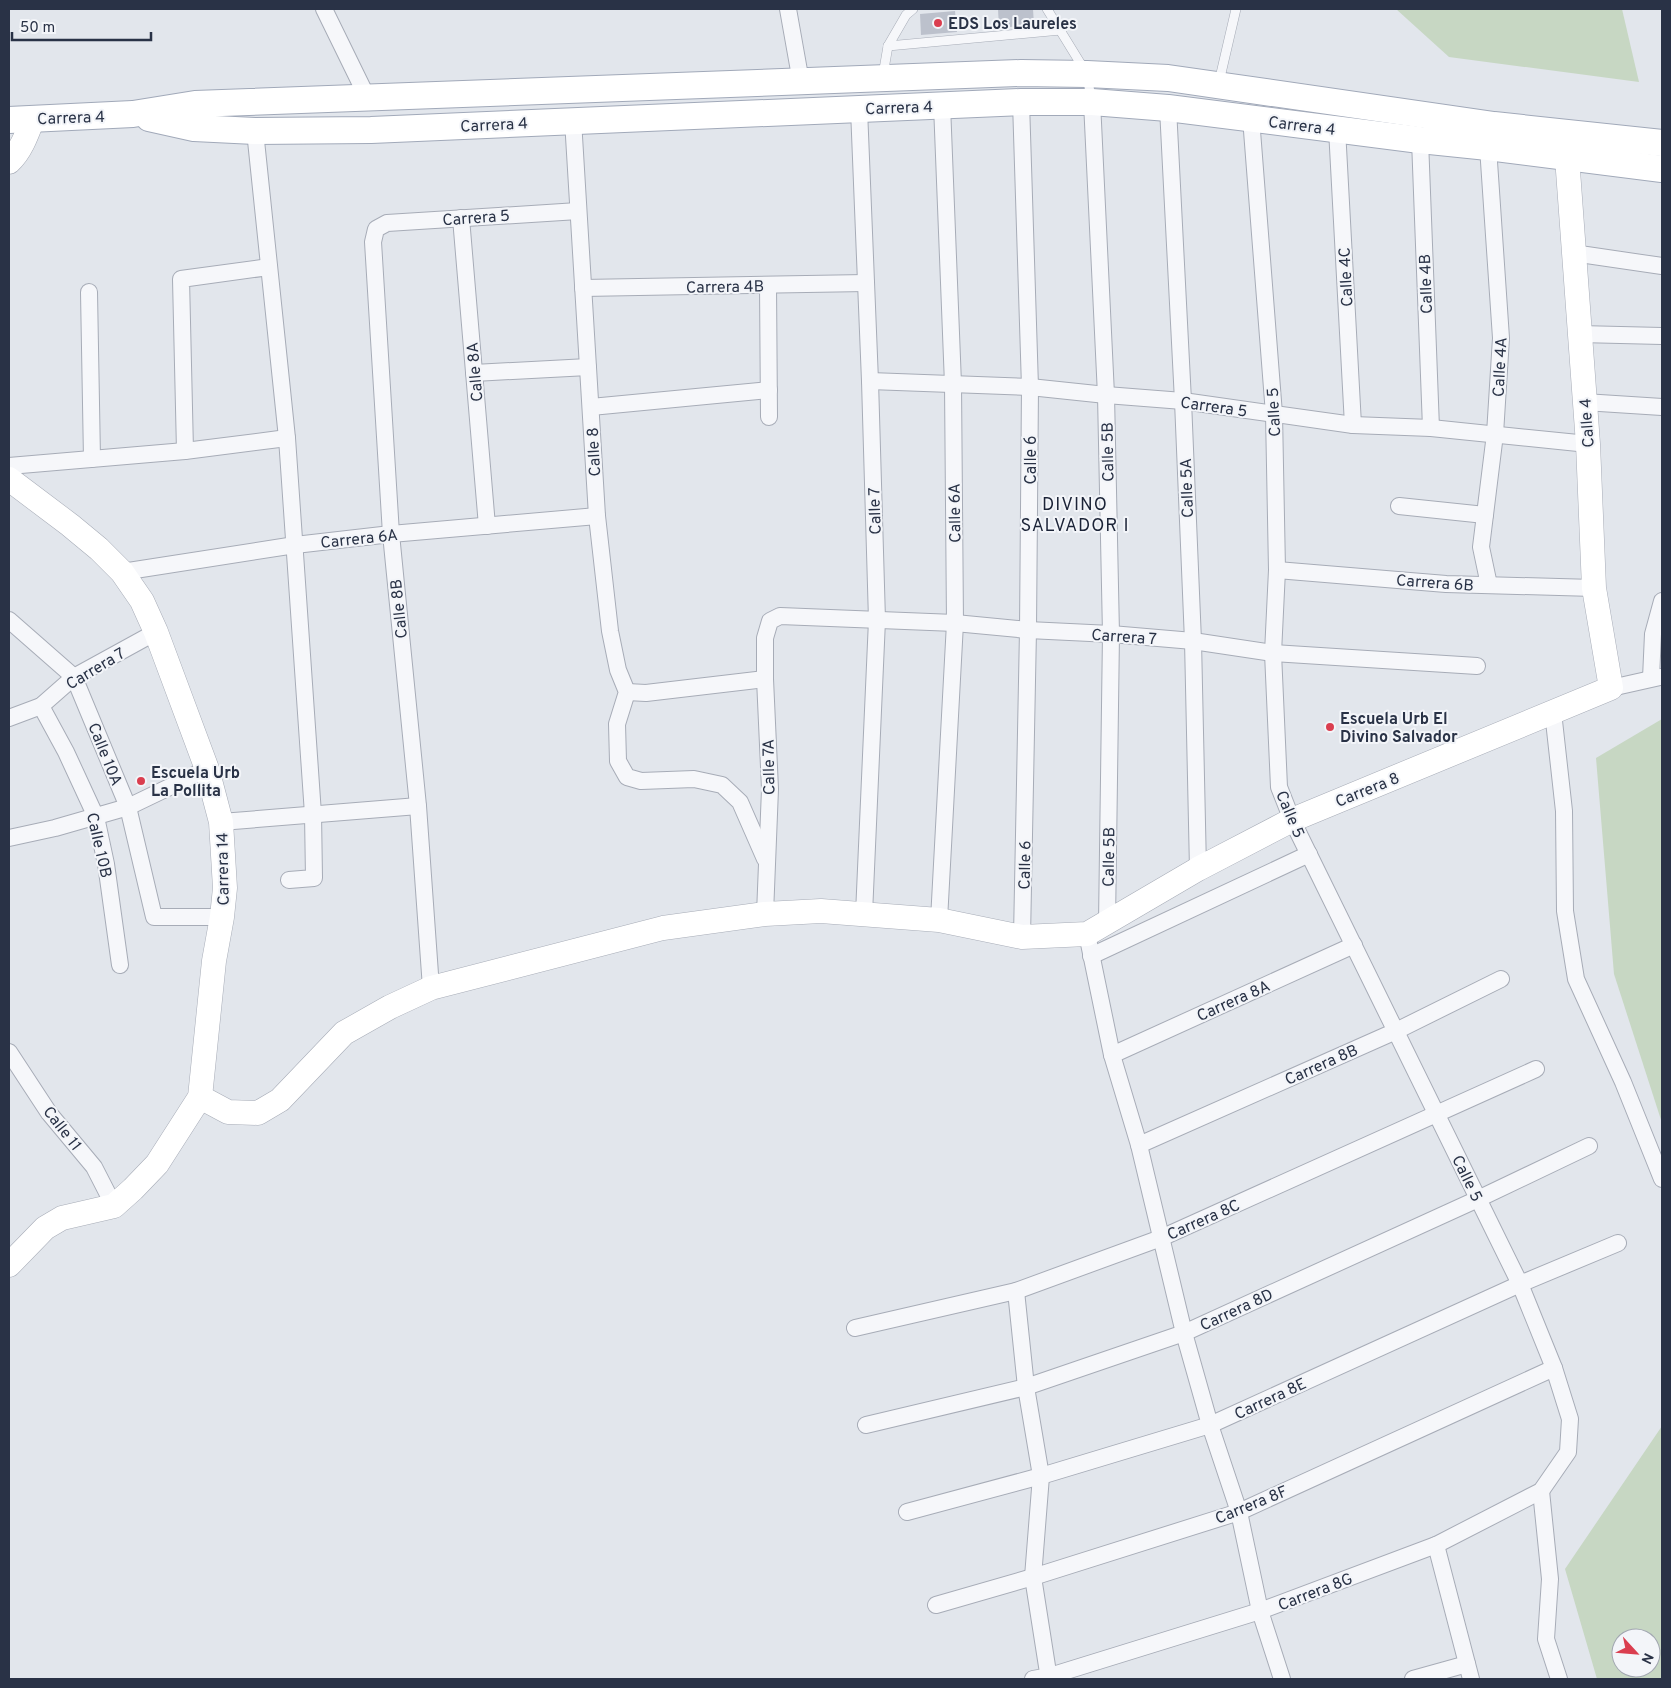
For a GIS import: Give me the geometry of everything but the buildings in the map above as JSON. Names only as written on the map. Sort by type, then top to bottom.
[{"type":"main road","name":"Carrera 4","points":[[21,119],[133,114],[196,104],[1020,73],[1168,78],[1494,125],[1662,143]]},
{"type":"main road","name":"Carrera 4","points":[[133,114],[194,128],[255,131],[372,130],[1021,102],[1092,102],[1168,108],[1662,169]]},
{"type":"street","points":[[324,9],[368,99]]},
{"type":"street","points":[[788,9],[801,82]]},
{"type":"street","name":"Calle 6","points":[[1021,102],[1030,387],[1028,630],[1022,937]]},
{"type":"street","name":"Calle 5B","points":[[1092,102],[1106,395],[1111,634],[1095,938],[1112,1055],[1139,1145],[1184,1333],[1210,1425],[1239,1512],[1260,1611],[1282,1679]]},
{"type":"street","name":"Calle 6A","points":[[939,920],[955,623],[953,384],[942,106]]},
{"type":"street","name":"Calle 5A","points":[[1168,108],[1183,401],[1198,868]]},
{"type":"street","name":"Calle 7","points":[[859,109],[877,620],[864,914]]},
{"type":"street","name":"Calle 5","points":[[1251,118],[1274,414],[1277,570],[1273,653],[1279,787],[1292,820],[1520,1284],[1554,1368],[1570,1419],[1568,1452]]},
{"type":"street","points":[[9,162],[15,156],[26,137],[21,119]]},
{"type":"street","name":"Calle 8","points":[[572,120],[597,516],[610,631],[618,670],[628,692]]},
{"type":"street","name":"Calle 4C","points":[[1337,129],[1353,425]]},
{"type":"street","points":[[255,131],[287,438],[313,814],[314,878],[289,880]]},
{"type":"street","name":"Calle 4B","points":[[1420,140],[1431,428]]},
{"type":"street","name":"Calle 4A","points":[[1488,147],[1501,338],[1494,434],[1481,546],[1489,585]]},
{"type":"street","name":"Calle 4","points":[[1568,157],[1588,444],[1594,588],[1611,688]]},
{"type":"street","name":"Carrera 5","points":[[376,230],[387,223],[578,211]]},
{"type":"street","name":"Calle 8A","points":[[461,218],[487,526]]},
{"type":"street","name":"Calle 8B","points":[[376,230],[373,242],[391,534],[418,806],[431,988]]},
{"type":"street","points":[[1574,253],[1662,266]]},
{"type":"street","points":[[185,451],[181,279],[269,267]]},
{"type":"street","name":"Carrera 4B","points":[[583,288],[866,283]]},
{"type":"street","points":[[768,286],[769,417]]},
{"type":"street","points":[[89,292],[92,459]]},
{"type":"street","points":[[1579,334],[1662,336]]},
{"type":"street","points":[[474,372],[588,367]]},
{"type":"street","name":"Carrera 5","points":[[870,381],[1030,387],[1183,401],[1353,425],[1431,428],[1588,444]]},
{"type":"street","points":[[590,407],[769,390]]},
{"type":"street","points":[[1584,402],[1662,407]]},
{"type":"street","points":[[9,466],[185,451],[287,438]]},
{"type":"street","name":"Carrera 14","points":[[9,479],[99,549],[122,572],[142,601],[156,632],[207,769],[221,822],[225,888],[214,961],[200,1097],[157,1164],[114,1206],[62,1218],[45,1228],[9,1265]]},
{"type":"street","points":[[1399,506],[1485,515]]},
{"type":"street","name":"Carrera 6A","points":[[122,572],[295,545],[391,534],[597,516]]},
{"type":"street","name":"Carrera 6B","points":[[1277,570],[1446,584],[1594,588]]},
{"type":"street","points":[[1657,677],[1653,634],[1662,601]]},
{"type":"street","name":"Carrera 7","points":[[770,621],[780,616],[955,623],[1028,630],[1111,634],[1273,653],[1477,666]]},
{"type":"street","name":"Calle 7A","points":[[765,914],[770,789],[765,638],[770,621]]},
{"type":"street","name":"Calle 10A","points":[[12,627],[74,677],[128,807],[154,917],[222,916]]},
{"type":"street","name":"Carrera 7","points":[[9,718],[41,706],[74,677],[156,632]]},
{"type":"street","name":"Carrera 8","points":[[1095,938],[1198,868],[1292,820],[1611,688],[1657,677]]},
{"type":"street","points":[[765,679],[646,693],[628,692],[617,724],[618,761],[627,777],[641,781],[694,779],[722,785],[740,802],[767,863]]},
{"type":"street","name":"Calle 10B","points":[[41,706],[66,752],[96,816],[106,864],[120,965]]},
{"type":"street","points":[[1552,712],[1564,811],[1565,911],[1576,979],[1623,1082],[1662,1178]]},
{"type":"street","points":[[9,838],[55,828],[128,807],[207,769]]},
{"type":"street","points":[[221,822],[418,806]]},
{"type":"street","points":[[200,1097],[228,1112],[258,1113],[280,1100],[344,1033],[390,1006],[431,988],[663,928],[765,914],[820,911],[939,920],[1022,937],[1095,938],[1309,854]]},
{"type":"street","name":"Carrera 8A","points":[[1112,1055],[1354,945]]},
{"type":"street","name":"Carrera 8B","points":[[1139,1145],[1396,1031],[1501,979]]},
{"type":"street","name":"Calle 11","points":[[9,1052],[49,1113],[94,1167],[114,1206]]},
{"type":"street","name":"Carrera 8C","points":[[855,1328],[1016,1291],[1161,1238],[1536,1069]]},
{"type":"street","name":"Carrera 8D","points":[[866,1425],[1026,1387],[1184,1333],[1478,1199],[1589,1146]]},
{"type":"street","name":"Carrera 8E","points":[[907,1512],[1041,1476],[1210,1425],[1520,1284],[1618,1243]]},
{"type":"street","points":[[1016,1291],[1026,1387],[1041,1476],[1033,1577],[1049,1678]]},
{"type":"street","name":"Carrera 8F","points":[[936,1605],[1033,1577],[1239,1512],[1554,1368]]},
{"type":"street","name":"Carrera 8G","points":[[1033,1679],[1049,1678],[1260,1611],[1436,1545],[1541,1491],[1568,1452]]},
{"type":"street","points":[[1541,1491],[1550,1579],[1546,1639],[1559,1679]]},
{"type":"street","points":[[1413,1679],[1469,1672],[1436,1545]]},
{"type":"lane","points":[[883,79],[888,46],[906,15],[913,9]]},
{"type":"lane","points":[[1047,9],[1087,74],[1092,102]]},
{"type":"lane","points":[[1218,85],[1236,9]]},
{"type":"lane","points":[[888,46],[1061,30]]},
{"type":"green space","points":[[1396,9],[1622,9],[1639,82],[1449,57]]},
{"type":"green space","points":[[1662,719],[1662,1123],[1614,974],[1596,758]]},
{"type":"green space","points":[[1662,1426],[1662,1679],[1597,1679],[1565,1569]]},
{"type":"place","name":"EDS Los Laureles","points":[[938,23]]},
{"type":"place","name":"Escuela Urb El Divino Salvador","points":[[1330,727]]},
{"type":"place","name":"Escuela Urb La Pollita","points":[[141,781]]},
{"type":"district","name":"DIVINO SALVADOR I","points":[[1075,514]]}]
